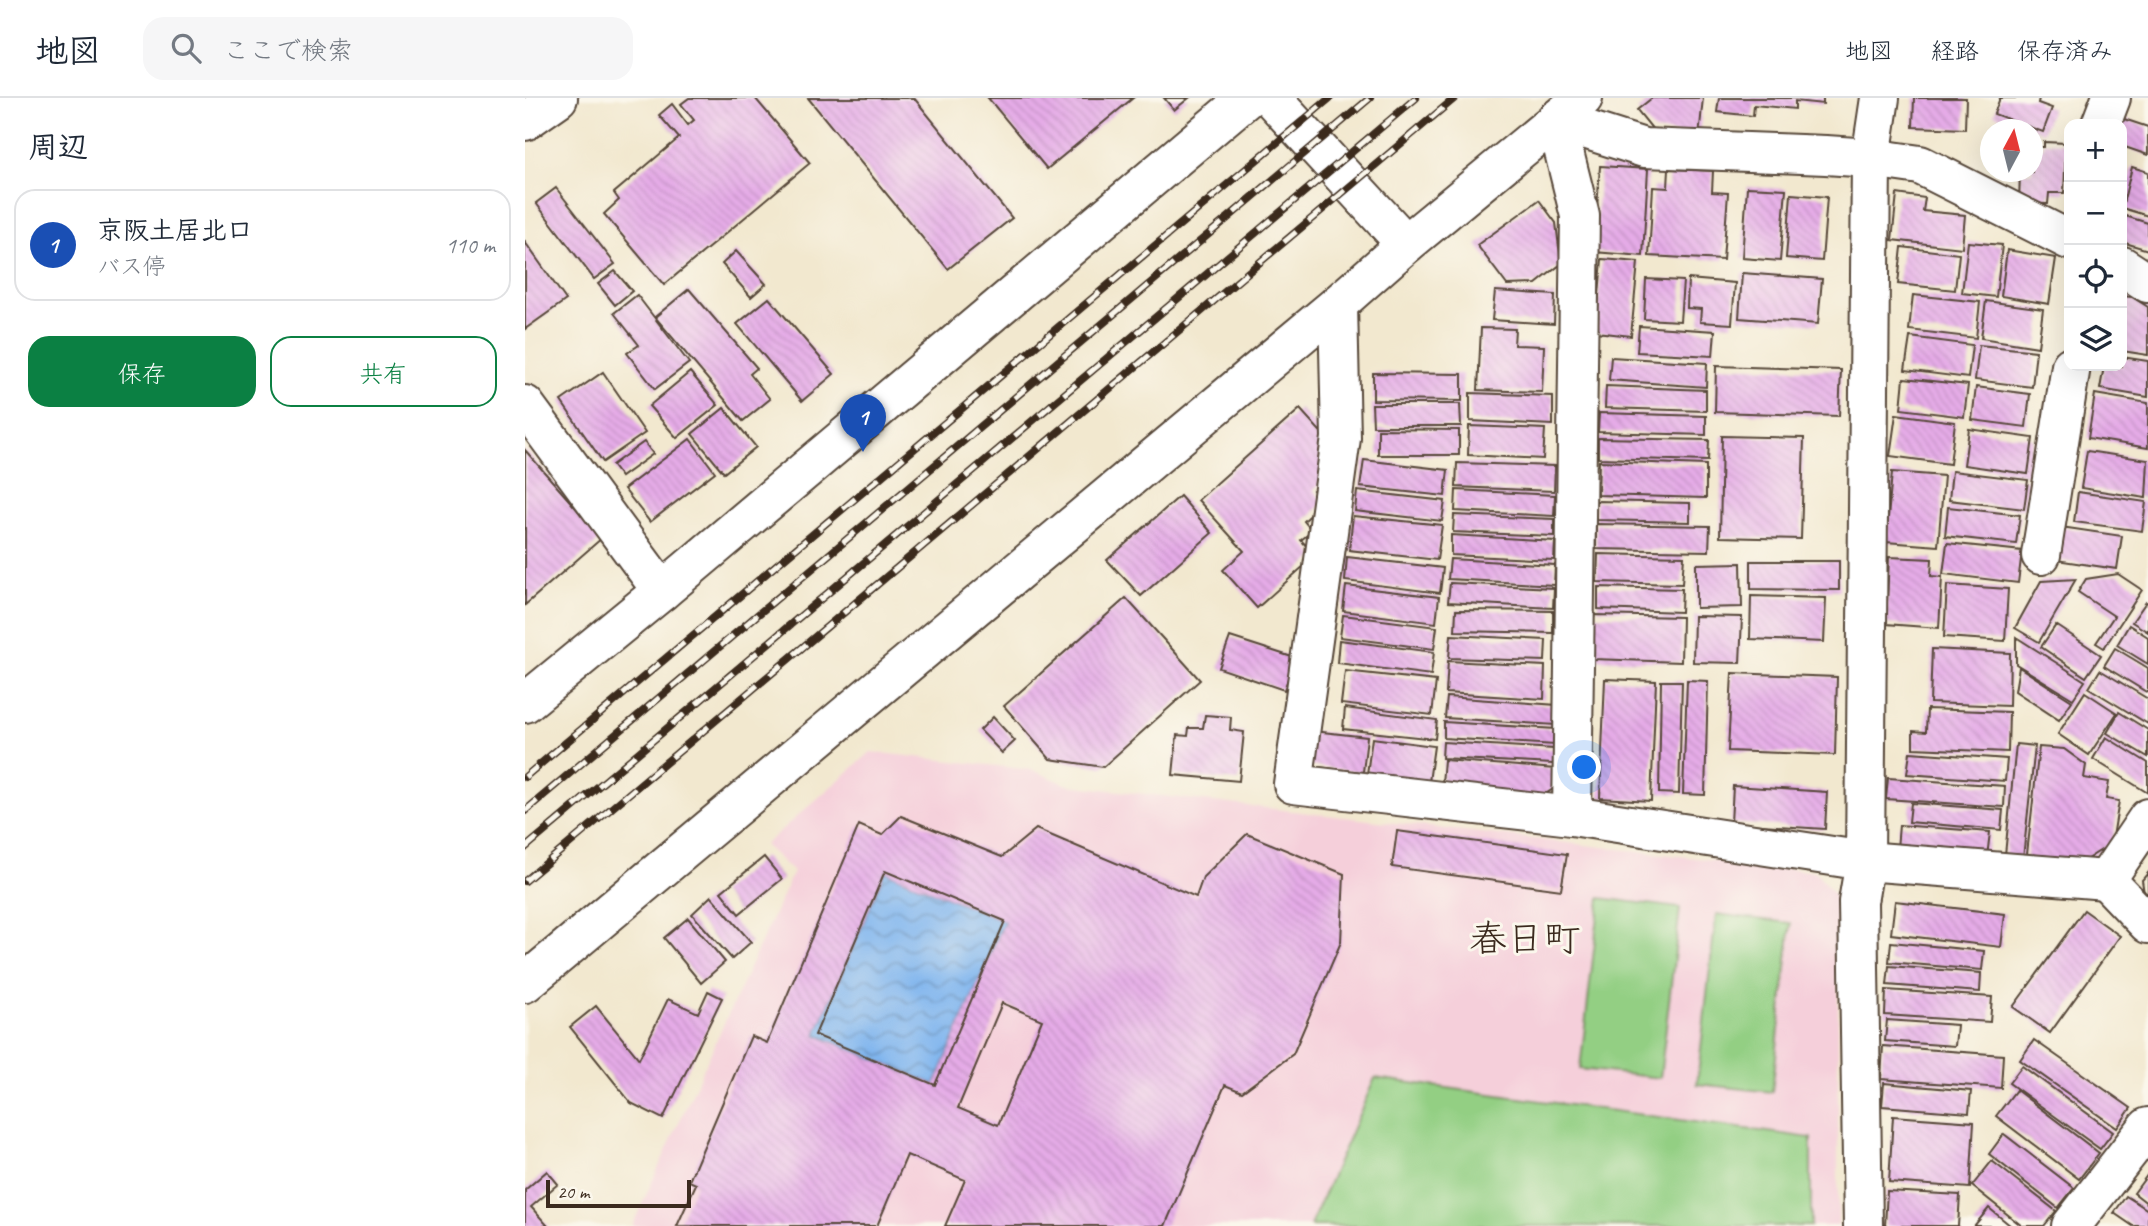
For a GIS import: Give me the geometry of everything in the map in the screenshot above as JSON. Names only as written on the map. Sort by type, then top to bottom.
[{"type":"street","points":[[525,121],[558,98]]},
{"type":"street","points":[[525,703],[662,591],[1247,98]]},
{"type":"street","points":[[1271,98],[1406,244]]},
{"type":"street","points":[[1863,1226],[1858,902],[1865,861],[1871,158],[1880,98]]},
{"type":"street","points":[[2103,119],[2111,98]]},
{"type":"street","points":[[525,983],[1570,109]]},
{"type":"street","points":[[1570,109],[1644,148],[1871,158],[1920,166],[2064,238]]},
{"type":"street","points":[[1570,109],[1580,216],[1572,816]]},
{"type":"street","points":[[2127,269],[2148,283]]},
{"type":"street","points":[[1338,304],[1341,438],[1293,784],[1572,816],[1865,861],[2106,880],[2148,924]]},
{"type":"street","points":[[2041,555],[2070,371]]},
{"type":"street","points":[[525,405],[662,591]]},
{"type":"street","points":[[2106,880],[2148,818]]},
{"type":"street","points":[[2071,1226],[2148,1127]]},
{"type":"shaded area","points":[[871,752],[1033,770],[1068,785],[1816,872],[1838,899],[1838,1226],[632,1226],[793,872],[764,845]]},
{"type":"green space","points":[[1600,898],[1680,908],[1660,1078],[1580,1069]]},
{"type":"green space","points":[[1716,914],[1791,923],[1772,1092],[1697,1084]]},
{"type":"green space","points":[[1375,1078],[1811,1138],[1811,1226],[1310,1226]]},
{"type":"water","points":[[885,871],[1005,921],[935,1085],[815,1035]]},
{"type":"building","points":[[689,98],[755,98],[810,163],[664,285],[604,214],[619,200],[614,193],[679,138],[659,115],[672,104],[688,125],[694,120],[681,104]]},
{"type":"building","points":[[808,98],[914,98],[1012,218],[948,269]]},
{"type":"building","points":[[988,98],[1133,98],[1047,169]]},
{"type":"building","points":[[1164,98],[1189,98],[1174,110]]},
{"type":"building","points":[[1652,98],[1703,98],[1699,136],[1654,131],[1637,110]]},
{"type":"building","points":[[1719,98],[1823,98],[1823,104],[1795,101],[1795,109],[1754,105],[1753,116],[1717,112]]},
{"type":"building","points":[[1914,98],[1966,98],[1965,129],[1913,127]]},
{"type":"building","points":[[2000,98],[2039,98],[2038,103],[2052,108],[2043,132],[2043,119],[2008,119],[1994,114]]},
{"type":"building","points":[[2127,120],[2148,127],[2148,155],[2127,148]]},
{"type":"building","points":[[2044,142],[2064,143],[2064,193],[2049,193],[2048,204],[2019,203],[2020,182],[2043,182]]},
{"type":"building","points":[[1600,166],[1648,169],[1643,256],[1594,252]]},
{"type":"building","points":[[2132,167],[2148,172],[2148,216],[2127,210],[2127,188]]},
{"type":"building","points":[[1669,169],[1713,171],[1712,192],[1728,193],[1723,260],[1649,256],[1653,187],[1668,188]]},
{"type":"building","points":[[1747,187],[1786,189],[1780,261],[1742,258]]},
{"type":"building","points":[[556,188],[615,264],[594,279],[536,203]]},
{"type":"building","points":[[1791,194],[1827,197],[1822,261],[1786,258]]},
{"type":"building","points":[[1897,194],[1925,198],[1923,211],[1965,215],[1962,248],[1892,240]]},
{"type":"building","points":[[1539,200],[1556,223],[1561,264],[1536,284],[1507,285],[1477,245]]},
{"type":"building","points":[[2127,217],[2148,223],[2148,250],[2127,244]]},
{"type":"building","points":[[525,242],[566,300],[525,329]]},
{"type":"building","points":[[1968,242],[2002,245],[1996,297],[1962,293]]},
{"type":"building","points":[[1902,247],[1959,254],[1955,290],[1898,284]]},
{"type":"building","points":[[2007,250],[2056,258],[2049,304],[2001,296]]},
{"type":"building","points":[[736,251],[766,284],[751,297],[722,264]]},
{"type":"building","points":[[1602,259],[1638,262],[1631,336],[1596,332]]},
{"type":"building","points":[[615,271],[632,291],[615,305],[598,284]]},
{"type":"building","points":[[1742,273],[1822,279],[1818,324],[1739,318]]},
{"type":"building","points":[[1646,279],[1683,281],[1680,321],[1644,319]]},
{"type":"building","points":[[1688,279],[1735,283],[1732,324],[1700,322],[1701,309],[1687,308]]},
{"type":"building","points":[[689,289],[757,368],[750,374],[770,399],[743,421],[655,317]]},
{"type":"building","points":[[1495,291],[1555,295],[1554,324],[1492,320]]},
{"type":"building","points":[[637,295],[689,363],[655,389],[627,353],[639,345],[614,313]]},
{"type":"building","points":[[1913,295],[1980,302],[1976,338],[1909,330]]},
{"type":"building","points":[[2127,296],[2148,307],[2148,355],[2127,352]]},
{"type":"building","points":[[769,298],[834,374],[802,401],[737,324]]},
{"type":"building","points":[[1986,301],[2043,309],[2038,347],[1981,338]]},
{"type":"building","points":[[1639,326],[1715,331],[1713,356],[1637,352]]},
{"type":"building","points":[[1481,328],[1515,329],[1514,345],[1544,346],[1542,392],[1478,390]]},
{"type":"building","points":[[1910,337],[1972,345],[1968,378],[1905,370]]},
{"type":"building","points":[[1979,345],[2036,351],[2032,387],[1975,380]]},
{"type":"building","points":[[1611,357],[1707,363],[1706,387],[1609,380]]},
{"type":"building","points":[[2127,358],[2148,361],[2148,397],[2100,389],[2103,371],[2127,371]]},
{"type":"building","points":[[1716,366],[1841,370],[1839,416],[1715,412]]},
{"type":"building","points":[[603,372],[645,433],[603,462],[561,401]]},
{"type":"building","points":[[690,372],[718,405],[677,438],[649,406]]},
{"type":"building","points":[[1373,373],[1462,374],[1462,401],[1373,400]]},
{"type":"building","points":[[1904,378],[1968,385],[1964,417],[1901,409]]},
{"type":"building","points":[[1606,386],[1706,390],[1706,411],[1605,408]]},
{"type":"building","points":[[1976,387],[2030,394],[2026,427],[1972,420]]},
{"type":"building","points":[[1470,393],[1553,396],[1553,425],[1470,421]]},
{"type":"building","points":[[2095,394],[2148,403],[2148,448],[2088,438]]},
{"type":"building","points":[[1372,404],[1460,404],[1461,426],[1373,426]]},
{"type":"building","points":[[724,408],[756,447],[724,473],[692,434]]},
{"type":"building","points":[[1300,409],[1328,440],[1321,483],[1313,490],[1324,502],[1304,521],[1312,531],[1301,540],[1315,556],[1257,608],[1223,570],[1244,551],[1198,500]]},
{"type":"building","points":[[1599,413],[1706,416],[1706,435],[1598,432]]},
{"type":"building","points":[[1896,414],[1955,422],[1950,464],[1890,456]]},
{"type":"building","points":[[1469,426],[1545,429],[1543,459],[1468,455]]},
{"type":"building","points":[[1378,429],[1459,430],[1459,455],[1378,455]]},
{"type":"building","points":[[1969,429],[2033,438],[2028,474],[1964,465]]},
{"type":"building","points":[[1722,436],[1804,438],[1801,539],[1720,537]]},
{"type":"building","points":[[1598,438],[1709,440],[1708,461],[1598,458]]},
{"type":"building","points":[[690,439],[715,472],[650,522],[624,489]]},
{"type":"building","points":[[644,442],[653,454],[621,477],[612,465]]},
{"type":"building","points":[[525,450],[602,538],[525,605]]},
{"type":"building","points":[[2087,451],[2148,460],[2146,498],[2081,488]]},
{"type":"building","points":[[1364,460],[1448,470],[1445,496],[1360,487]]},
{"type":"building","points":[[1599,461],[1706,465],[1706,498],[1598,495]]},
{"type":"building","points":[[1457,463],[1555,466],[1554,491],[1456,487]]},
{"type":"building","points":[[1952,471],[2028,480],[2024,509],[1949,500]]},
{"type":"building","points":[[1892,472],[1944,476],[1938,546],[1886,542]]},
{"type":"building","points":[[1456,490],[1555,495],[1554,516],[1455,511]]},
{"type":"building","points":[[1357,491],[1445,501],[1442,521],[1355,511]]},
{"type":"building","points":[[2078,492],[2146,502],[2142,531],[2074,522]]},
{"type":"building","points":[[1180,496],[1212,533],[1141,596],[1107,560]]},
{"type":"building","points":[[1596,501],[1690,503],[1690,522],[1596,520]]},
{"type":"building","points":[[1948,507],[2020,515],[2016,544],[1945,536]]},
{"type":"building","points":[[1454,515],[1554,519],[1554,536],[1453,532]]},
{"type":"building","points":[[1353,516],[1442,525],[1437,560],[1349,550]]},
{"type":"building","points":[[1596,524],[1710,526],[1709,551],[1596,549]]},
{"type":"building","points":[[2061,527],[2122,536],[2117,569],[2056,560]]},
{"type":"building","points":[[1451,535],[1555,541],[1554,560],[1451,555]]},
{"type":"building","points":[[1947,543],[2022,551],[2018,583],[1943,574]]},
{"type":"building","points":[[1598,554],[1684,556],[1682,584],[1597,582]]},
{"type":"building","points":[[1347,557],[1443,568],[1440,593],[1345,581]]},
{"type":"building","points":[[1889,557],[1932,559],[1931,576],[1942,577],[1939,628],[1886,624]]},
{"type":"building","points":[[1450,559],[1555,565],[1554,585],[1448,579]]},
{"type":"building","points":[[1751,561],[1839,561],[1839,590],[1751,589]]},
{"type":"building","points":[[1741,563],[1742,607],[1696,608],[1696,564]]},
{"type":"building","points":[[2118,574],[2142,590],[2104,648],[2096,643],[2114,616],[2078,592],[2086,579]]},
{"type":"building","points":[[2076,579],[2039,642],[2015,628],[2041,581]]},
{"type":"building","points":[[1450,583],[1554,588],[1553,608],[1448,602]]},
{"type":"building","points":[[1947,585],[2008,589],[2005,641],[1944,637]]},
{"type":"building","points":[[1346,586],[1439,597],[1436,623],[1343,611]]},
{"type":"building","points":[[1598,587],[1682,589],[1681,612],[1598,609]]},
{"type":"building","points":[[1751,596],[1826,598],[1824,642],[1750,639]]},
{"type":"building","points":[[1126,598],[1200,680],[1103,767],[1050,759],[1004,706]]},
{"type":"building","points":[[2146,602],[2148,603],[2148,632],[2132,622]]},
{"type":"building","points":[[1456,610],[1553,611],[1553,633],[1455,631]]},
{"type":"building","points":[[1343,615],[1437,627],[1434,649],[1340,637]]},
{"type":"building","points":[[1594,615],[1682,617],[1681,662],[1592,659]]},
{"type":"building","points":[[1694,616],[1742,617],[1740,663],[1693,662]]},
{"type":"building","points":[[2056,625],[2101,655],[2086,677],[2041,647]]},
{"type":"building","points":[[2129,625],[2148,637],[2148,664],[2117,645]]},
{"type":"building","points":[[1451,635],[1546,640],[1545,661],[1449,658]]},
{"type":"building","points":[[1230,637],[1295,658],[1284,690],[1219,668]]},
{"type":"building","points":[[2016,637],[2085,681],[2073,699],[2016,664]]},
{"type":"building","points":[[1339,640],[1434,652],[1431,675],[1337,663]]},
{"type":"building","points":[[2115,648],[2148,668],[2148,693],[2104,666]]},
{"type":"building","points":[[1932,649],[2010,653],[2009,706],[1930,703]]},
{"type":"building","points":[[1448,661],[1545,666],[1544,699],[1446,693]]},
{"type":"building","points":[[2019,667],[2072,701],[2059,720],[2015,691]]},
{"type":"building","points":[[2100,670],[2148,699],[2148,724],[2089,688]]},
{"type":"building","points":[[1345,671],[1436,681],[1432,715],[1341,704]]},
{"type":"building","points":[[1732,673],[1837,677],[1835,755],[1728,751]]},
{"type":"building","points":[[1605,679],[1656,681],[1651,801],[1600,798]]},
{"type":"building","points":[[1687,680],[1708,681],[1705,795],[1683,794]]},
{"type":"building","points":[[1661,681],[1682,681],[1679,794],[1659,793]]},
{"type":"building","points":[[2085,692],[2117,713],[2089,755],[2058,734]]},
{"type":"building","points":[[1447,697],[1557,705],[1556,725],[1445,718]]},
{"type":"building","points":[[1345,708],[1437,720],[1435,739],[1343,729]]},
{"type":"building","points":[[1927,709],[2009,712],[2008,752],[1913,748],[1913,731],[1926,732]]},
{"type":"building","points":[[2119,712],[2148,730],[2148,757],[2107,733]]},
{"type":"building","points":[[1205,715],[1231,717],[1230,730],[1244,732],[1239,781],[1173,775],[1177,735],[1188,736],[1189,728],[1203,728]]},
{"type":"building","points":[[993,717],[1015,741],[1002,753],[980,730]]},
{"type":"building","points":[[1444,722],[1556,729],[1555,745],[1444,738]]},
{"type":"building","points":[[1313,731],[1367,737],[1363,772],[1309,766]]},
{"type":"building","points":[[2106,737],[2148,763],[2148,793],[2093,759]]},
{"type":"building","points":[[1372,738],[1434,746],[1429,782],[1367,774]]},
{"type":"building","points":[[1443,742],[1554,749],[1553,764],[1442,758]]},
{"type":"building","points":[[2016,744],[2035,746],[2023,858],[2005,855]]},
{"type":"building","points":[[2039,747],[2064,749],[2086,765],[2084,778],[2109,782],[2106,799],[2119,801],[2112,843],[2073,868],[2026,863]]},
{"type":"building","points":[[1910,752],[2007,759],[2005,781],[1907,774]]},
{"type":"building","points":[[1444,760],[1555,769],[1553,789],[1533,802],[1441,795]]},
{"type":"building","points":[[1888,778],[2005,786],[2004,807],[1886,799]]},
{"type":"building","points":[[1733,786],[1827,792],[1825,829],[1731,823]]},
{"type":"building","points":[[1911,803],[2003,810],[2001,830],[1909,822]]},
{"type":"building","points":[[901,816],[1002,857],[1036,829],[1196,897],[1203,877],[1247,834],[1344,874],[1341,942],[1293,1054],[1242,1092],[1225,1085],[1165,1226],[945,1226],[965,1180],[907,1155],[877,1226],[677,1226],[696,1184],[689,1181],[751,1036],[767,1043],[859,825],[882,835]],"holes":[[[885,871],[1005,921],[935,1085],[815,1035]],[[1002,1003],[1042,1020],[998,1125],[958,1108]]]},
{"type":"building","points":[[1899,825],[1990,832],[1987,857],[1897,849]]},
{"type":"building","points":[[1397,831],[1567,854],[1561,890],[1392,867]]},
{"type":"building","points":[[764,857],[782,879],[739,914],[721,892]]},
{"type":"building","points":[[2148,873],[2148,903],[2145,901],[2142,880]]},
{"type":"building","points":[[711,896],[751,942],[732,959],[692,914]]},
{"type":"building","points":[[1895,901],[2005,914],[2001,947],[1891,934]]},
{"type":"building","points":[[2084,910],[2120,936],[2050,1033],[2013,1007]]},
{"type":"building","points":[[688,918],[725,962],[701,983],[664,938]]},
{"type":"building","points":[[1891,942],[1984,951],[1982,970],[1889,962]]},
{"type":"building","points":[[1889,966],[1981,973],[1980,992],[1887,985]]},
{"type":"building","points":[[1886,990],[1992,997],[1990,1022],[1885,1015]]},
{"type":"building","points":[[708,991],[722,998],[663,1119],[631,1103],[570,1027],[596,1006],[639,1059],[668,999],[698,1013]]},
{"type":"building","points":[[1887,1020],[1957,1025],[1955,1046],[1885,1041]]},
{"type":"building","points":[[2034,1040],[2131,1108],[2117,1128],[2020,1060]]},
{"type":"building","points":[[1883,1046],[2003,1055],[2001,1088],[1881,1079]]},
{"type":"building","points":[[2022,1066],[2113,1132],[2100,1149],[2009,1083]]},
{"type":"building","points":[[1884,1083],[1971,1091],[1969,1113],[1882,1106]]},
{"type":"building","points":[[2016,1090],[2099,1153],[2079,1179],[1996,1116]]},
{"type":"building","points":[[1893,1116],[1974,1122],[1970,1188],[1889,1182]]},
{"type":"building","points":[[2004,1134],[2074,1188],[2058,1208],[1989,1154]]},
{"type":"building","points":[[1992,1161],[2056,1211],[2044,1226],[2022,1226],[1972,1186]]},
{"type":"building","points":[[547,1171],[558,1184],[531,1207],[548,1226],[525,1226],[525,1190]]},
{"type":"building","points":[[2148,1174],[2148,1204],[2134,1193]]},
{"type":"building","points":[[1887,1191],[1960,1195],[1958,1226],[1885,1226]]},
{"type":"building","points":[[2126,1196],[2148,1210],[2148,1226],[2133,1226],[2114,1213]]},
{"type":"building","points":[[1989,1208],[2011,1226],[1974,1226]]},
{"type":"railway","points":[[525,777],[1330,98]]},
{"type":"railway","points":[[525,811],[1370,98]]},
{"type":"railway","points":[[525,848],[1416,98]]},
{"type":"railway","points":[[525,881],[1455,98]]},
{"type":"place","name":"京阪土居北口","points":[[863,452]]},
{"type":"district","name":"春日町","points":[[1525,938]]}]
